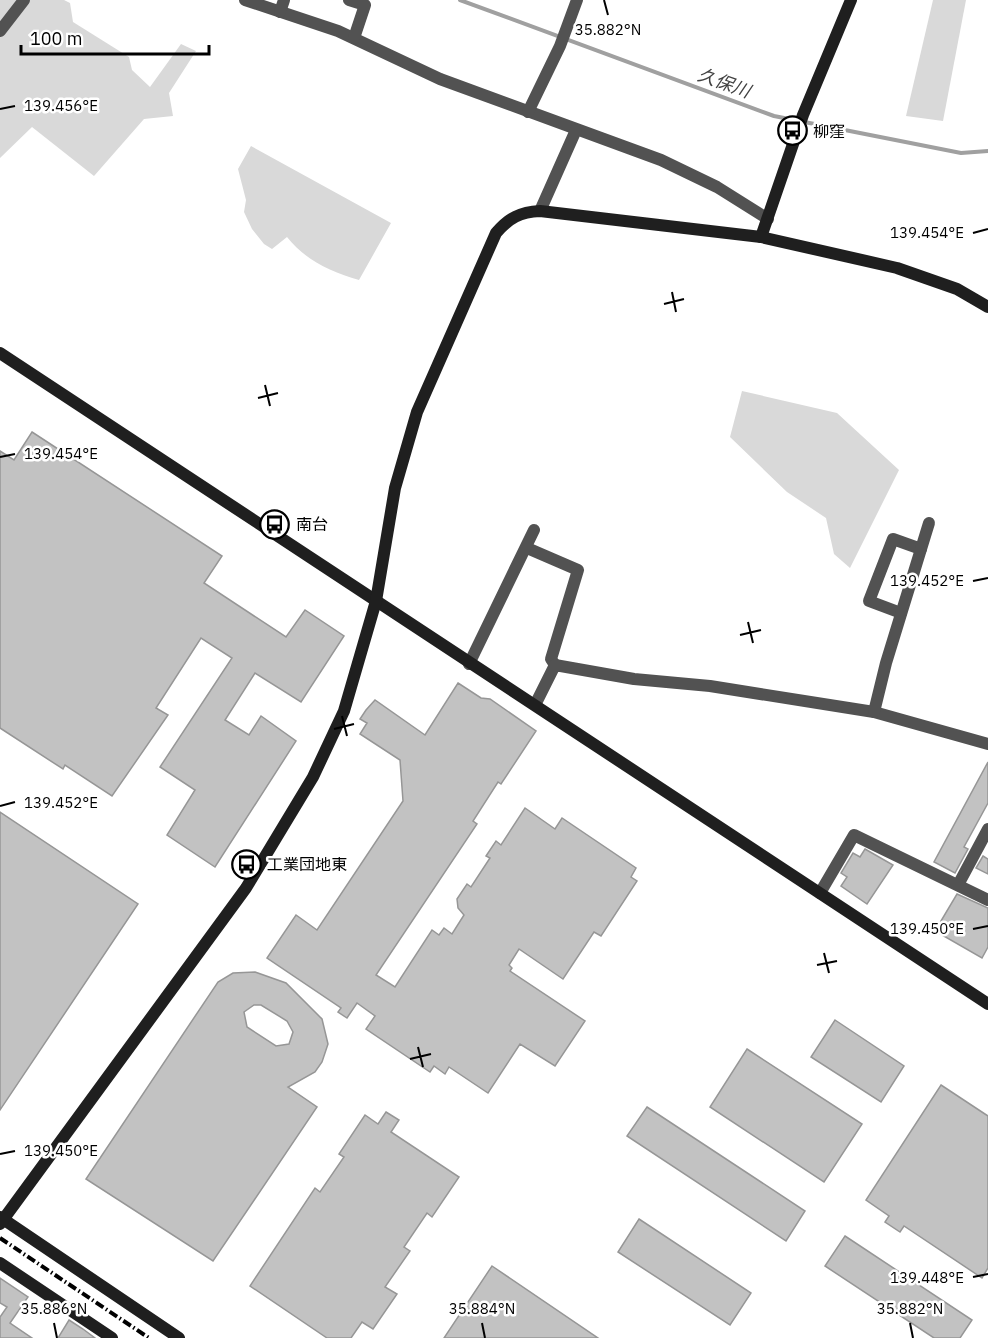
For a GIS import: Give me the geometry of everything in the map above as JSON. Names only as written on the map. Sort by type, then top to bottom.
[{"type":"street","points":[[0,31],[24,0]]},
{"type":"street","points":[[245,0],[282,6],[440,79],[661,160],[717,187],[768,219]]},
{"type":"street","points":[[349,0],[365,5],[354,38]]},
{"type":"street","points":[[528,112],[560,46],[577,0]]},
{"type":"street","points":[[761,237],[803,115],[851,0]]},
{"type":"street","points":[[540,211],[576,130]]},
{"type":"street","points":[[179,1338],[1,1220],[246,888],[278,839],[326,752],[344,711],[376,601],[395,488],[417,412],[496,233],[517,215],[540,211],[761,237],[897,268],[957,289],[988,307]]},
{"type":"street","points":[[0,353],[988,1004]]},
{"type":"street","points":[[874,712],[929,523]]},
{"type":"street","points":[[470,664],[534,530]]},
{"type":"street","points":[[901,613],[869,601],[893,539],[921,549]]},
{"type":"street","points":[[527,548],[578,570],[551,658],[555,665]]},
{"type":"street","points":[[535,705],[555,665]]},
{"type":"street","points":[[555,665],[634,679],[710,686],[874,712],[988,744]]},
{"type":"street","points":[[958,885],[988,829]]},
{"type":"street","points":[[820,892],[854,835],[988,900]]},
{"type":"street","points":[[0,1263],[112,1338]]},
{"type":"shaded area","points":[[0,0],[64,0],[70,3],[73,22],[129,57],[132,70],[150,87],[181,44],[196,51],[169,93],[173,116],[144,119],[94,176],[32,127],[0,158]]},
{"type":"shaded area","points":[[933,0],[966,0],[943,121],[906,116]]},
{"type":"shaded area","points":[[251,146],[391,223],[359,280],[338,273],[310,259],[287,237],[272,249],[264,244],[252,229],[244,212],[246,200],[238,169]]},
{"type":"shaded area","points":[[742,391],[837,413],[899,470],[850,568],[834,554],[826,518],[787,492],[730,437]]},
{"type":"building","points":[[32,432],[222,556],[204,583],[286,637],[305,610],[344,636],[301,702],[255,673],[225,720],[249,735],[261,716],[296,741],[215,867],[167,835],[195,790],[160,767],[232,658],[201,638],[156,708],[168,715],[112,796],[65,765],[63,769],[0,728],[0,451],[14,460]]},
{"type":"building","points":[[458,683],[481,698],[490,699],[536,731],[501,784],[498,782],[473,821],[477,824],[376,975],[395,987],[432,930],[439,935],[444,928],[452,934],[464,915],[458,908],[457,899],[467,884],[471,887],[490,858],[486,856],[496,841],[501,845],[525,808],[555,829],[562,818],[636,868],[631,877],[637,881],[601,936],[594,932],[563,979],[519,949],[509,965],[512,968],[510,971],[585,1021],[555,1066],[520,1044],[488,1093],[449,1067],[445,1074],[434,1066],[430,1072],[366,1029],[375,1016],[357,1003],[347,1018],[338,1012],[341,1008],[267,958],[296,915],[317,930],[403,801],[400,760],[360,734],[367,723],[360,719],[366,710],[375,700],[425,735]]},
{"type":"building","points":[[988,762],[988,803],[964,847],[968,849],[955,873],[934,862]]},
{"type":"building","points":[[0,812],[138,904],[0,1110]]},
{"type":"building","points":[[865,849],[893,865],[867,904],[841,886],[847,877],[841,873],[853,853],[860,857]]},
{"type":"building","points":[[983,856],[988,859],[988,874],[976,868]]},
{"type":"building","points":[[957,894],[988,908],[988,947],[982,958],[935,931]]},
{"type":"building","points":[[255,972],[286,983],[322,1019],[328,1044],[322,1062],[315,1072],[288,1087],[317,1107],[213,1261],[86,1179],[218,982],[233,973]],"holes":[[[254,1005],[261,1005],[287,1021],[293,1032],[289,1044],[276,1046],[247,1027],[244,1012]]]},
{"type":"building","points":[[835,1020],[904,1066],[881,1102],[811,1057]]},
{"type":"building","points":[[747,1049],[862,1124],[824,1182],[710,1107]]},
{"type":"building","points":[[941,1085],[988,1116],[988,1268],[982,1278],[904,1226],[900,1232],[885,1222],[889,1216],[866,1200]]},
{"type":"building","points":[[647,1107],[805,1211],[786,1241],[627,1136]]},
{"type":"building","points":[[386,1112],[399,1120],[391,1132],[459,1177],[432,1217],[427,1213],[404,1247],[410,1251],[385,1287],[397,1294],[373,1329],[362,1322],[351,1338],[327,1338],[250,1286],[315,1188],[320,1192],[344,1157],[339,1154],[365,1115],[378,1124]]},
{"type":"building","points":[[639,1219],[751,1293],[730,1325],[618,1252]]},
{"type":"building","points":[[845,1236],[972,1320],[960,1338],[934,1338],[825,1266]]},
{"type":"building","points":[[492,1266],[598,1338],[444,1338]]},
{"type":"building","points":[[0,1278],[28,1297],[10,1323],[32,1338],[0,1338],[0,1317],[7,1307],[0,1303]]},
{"type":"building","points":[[69,1320],[83,1329],[95,1338],[58,1338]]},
{"type":"waterway","name":"久保川","points":[[460,0],[774,116],[961,153],[988,151]]},
{"type":"railway","points":[[0,1238],[149,1338]]},
{"type":"place","name":"柳窪","points":[[792,131]]},
{"type":"place","name":"南台","points":[[275,524]]},
{"type":"place","name":"工業団地東","points":[[246,864]]}]
